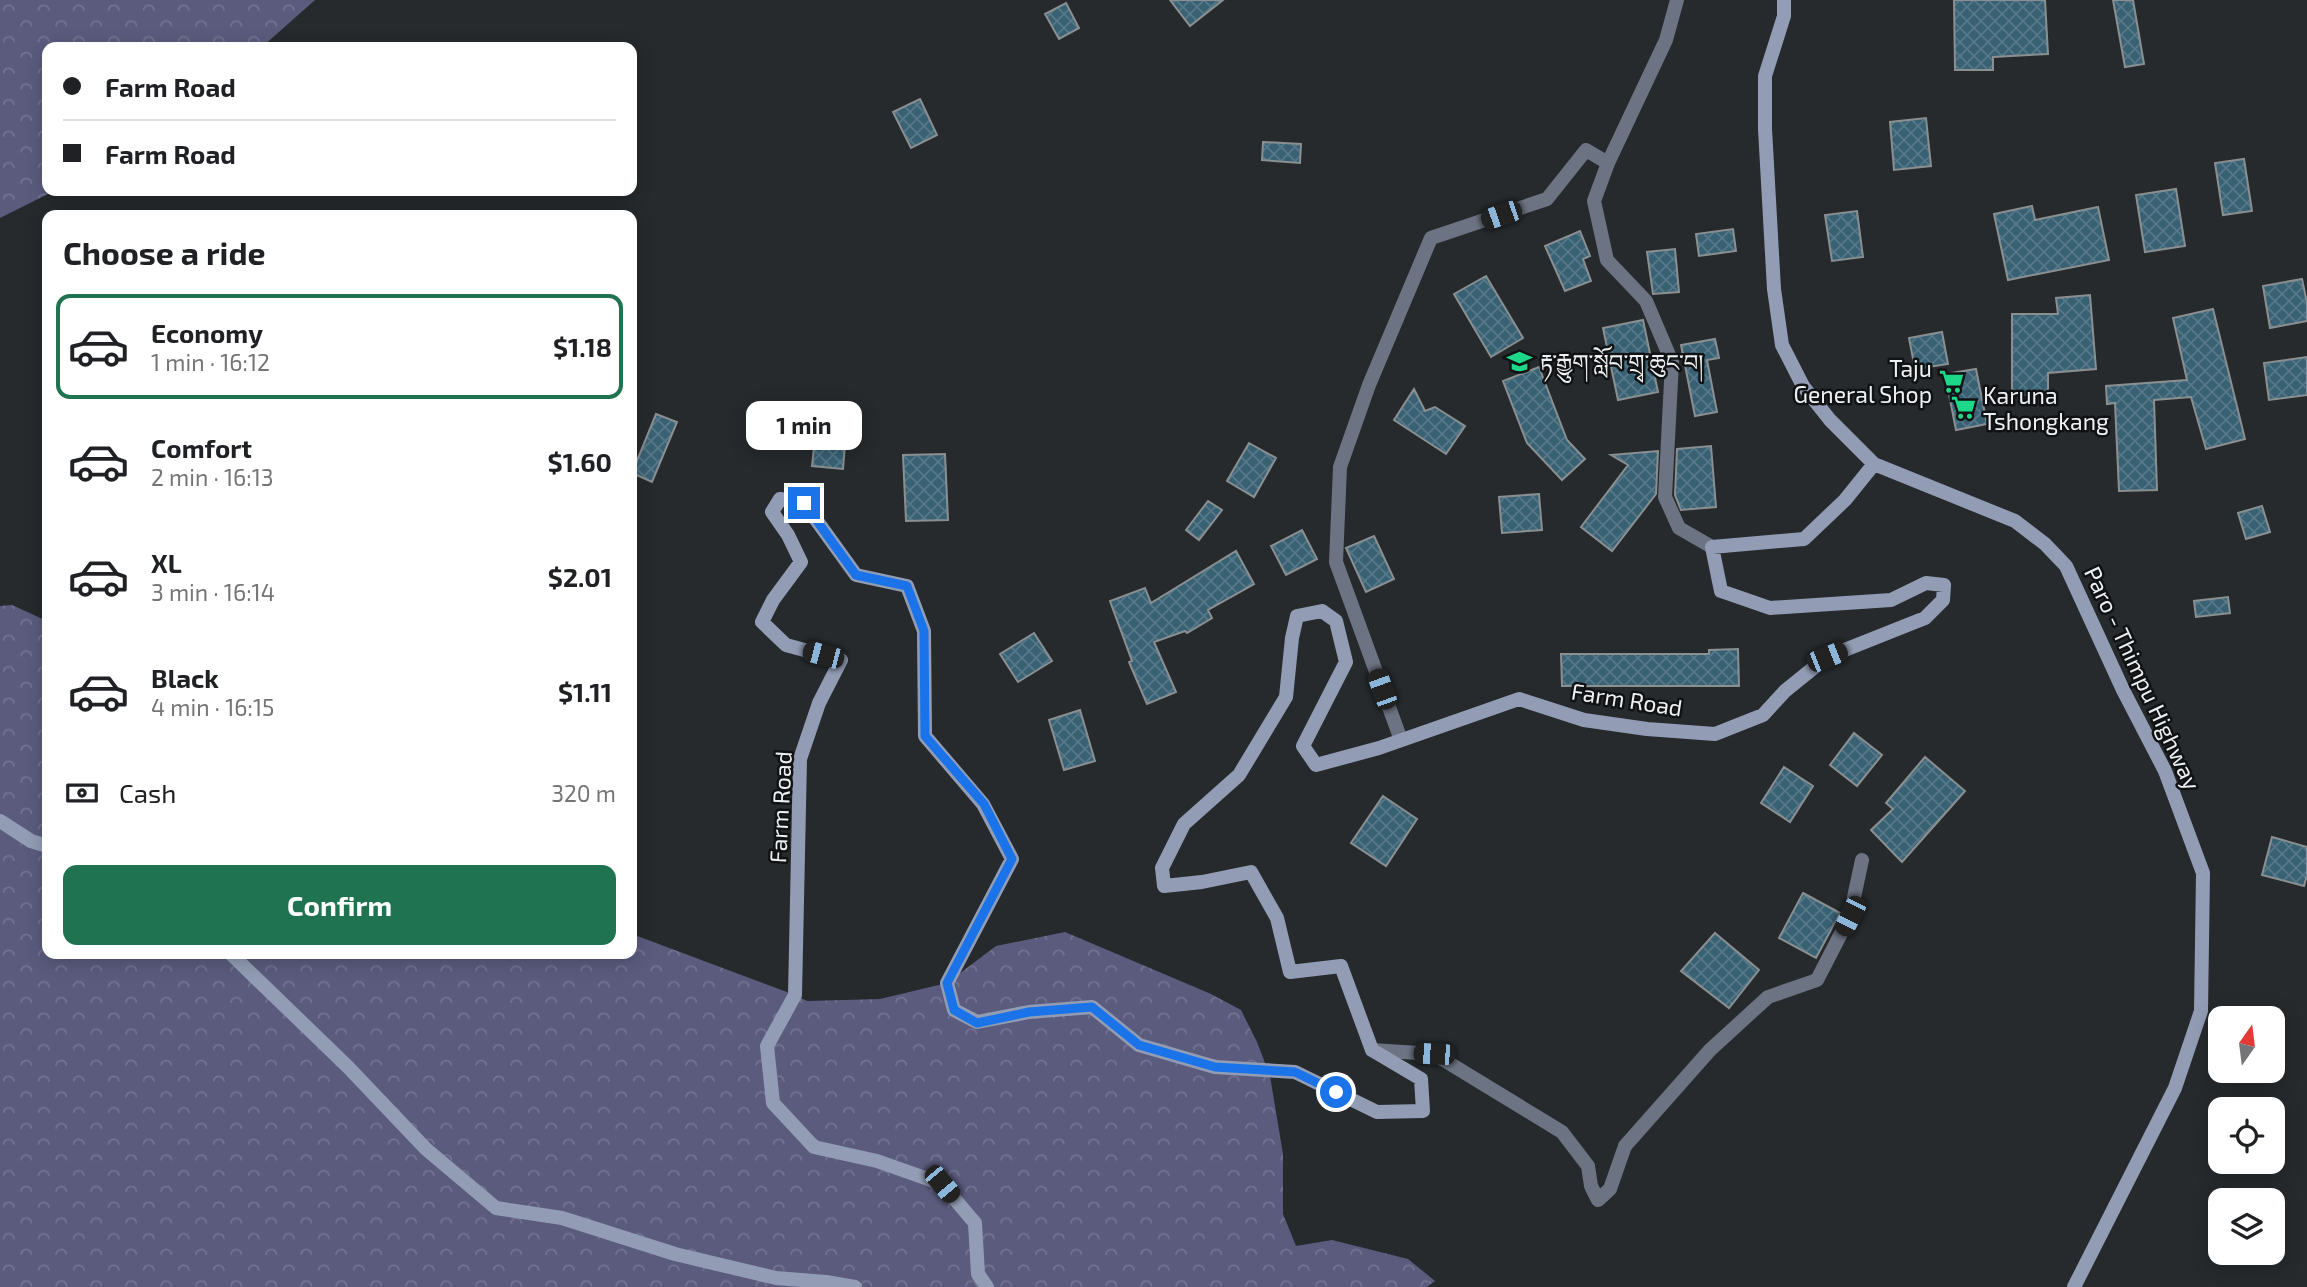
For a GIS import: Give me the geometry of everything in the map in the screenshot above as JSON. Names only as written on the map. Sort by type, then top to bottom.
[{"type":"street","points":[[1677,0],[1666,40],[1608,163],[1594,201],[1607,260],[1646,301],[1672,362],[1664,497],[1679,528],[1713,547],[1804,539],[1845,499],[1874,464]]},
{"type":"street","name":"Paro - Thimpu Highway","points":[[1784,0],[1784,16],[1765,76],[1765,129],[1774,289],[1782,345],[1802,386],[1830,420],[1874,464],[2015,521],[2046,544],[2066,566],[2123,690],[2165,771],[2203,873],[2201,1011],[2175,1088],[2074,1287]]},
{"type":"street","points":[[1401,740],[1336,562],[1340,467],[1369,385],[1431,238],[1548,199],[1586,150],[1608,163]]},
{"type":"street","name":"Farm Road","points":[[987,1287],[978,1274],[975,1223],[942,1184],[877,1161],[814,1147],[774,1103],[767,1046],[795,995],[800,759],[819,703],[841,660],[786,645],[762,622],[773,600],[801,562],[788,534],[772,512],[780,499],[804,503],[856,575],[907,586],[924,631],[925,736],[984,804],[1012,859],[947,983],[954,1010],[977,1023],[1029,1012],[1092,1007],[1139,1045],[1215,1067],[1295,1072],[1377,1112],[1423,1111],[1421,1079],[1372,1050],[1340,966],[1290,972],[1277,918],[1251,872],[1164,886],[1162,869],[1184,824],[1239,775],[1286,697],[1297,616],[1322,611],[1336,621],[1346,662],[1303,746],[1316,765],[1401,740],[1519,699],[1584,720],[1647,729],[1715,734],[1763,715],[1786,691],[1827,657],[1925,618],[1943,600],[1944,585],[1926,583],[1891,600],[1770,608],[1721,591],[1713,547]]},
{"type":"street","points":[[0,821],[42,844]]},
{"type":"street","points":[[1372,1050],[1434,1054],[1562,1132],[1588,1166],[1591,1186],[1598,1200],[1610,1189],[1625,1146],[1710,1050],[1768,997],[1817,980],[1850,916],[1862,860]]},
{"type":"street","points":[[236,959],[348,1067],[426,1149],[496,1208],[562,1218],[675,1254],[776,1278],[855,1287]]},
{"type":"green space","points":[[0,0],[315,0],[268,42],[42,42],[44,196],[0,218]]},
{"type":"green space","points":[[12,605],[42,619],[42,959],[637,959],[637,936],[807,1001],[880,999],[947,983],[996,946],[1065,932],[1211,994],[1241,1010],[1270,1076],[1283,1154],[1283,1214],[1296,1246],[1332,1240],[1408,1259],[1435,1281],[1427,1287],[0,1287],[0,606]]},
{"type":"building","points":[[1170,0],[1223,0],[1190,26]]},
{"type":"building","points":[[1954,0],[2045,0],[2048,54],[1993,57],[1993,70],[1955,70]]},
{"type":"building","points":[[2113,0],[2133,0],[2144,64],[2125,67]]},
{"type":"building","points":[[1066,3],[1079,28],[1059,39],[1045,14]]},
{"type":"building","points":[[920,99],[937,135],[911,148],[893,112]]},
{"type":"building","points":[[1926,118],[1931,166],[1894,170],[1890,122]]},
{"type":"building","points":[[1263,142],[1301,144],[1300,163],[1262,160]]},
{"type":"building","points":[[2244,159],[2252,211],[2223,215],[2215,163]]},
{"type":"building","points":[[2176,189],[2185,246],[2145,252],[2136,195]]},
{"type":"building","points":[[2032,206],[2035,220],[2098,207],[2109,260],[2008,280],[1994,214]]},
{"type":"building","points":[[1857,211],[1863,257],[1832,261],[1825,215]]},
{"type":"building","points":[[1733,229],[1736,251],[1699,256],[1696,234]]},
{"type":"building","points":[[1580,231],[1590,256],[1583,259],[1591,281],[1565,291],[1545,246]]},
{"type":"building","points":[[1675,249],[1679,292],[1653,294],[1647,252]]},
{"type":"building","points":[[1486,276],[1523,338],[1491,357],[1454,294]]},
{"type":"building","points":[[2302,279],[2307,303],[2307,321],[2270,328],[2263,286]]},
{"type":"building","points":[[2090,295],[2096,369],[2048,373],[2048,395],[2012,395],[2012,314],[2058,314],[2056,298]]},
{"type":"building","points":[[2213,309],[2245,439],[2206,449],[2191,397],[2154,400],[2157,490],[2119,491],[2115,403],[2107,404],[2106,386],[2187,380],[2173,318]]},
{"type":"building","points":[[1643,320],[1658,392],[1618,400],[1603,328]]},
{"type":"building","points":[[1942,332],[1948,364],[1915,369],[1909,338]]},
{"type":"building","points":[[1715,339],[1719,358],[1707,360],[1717,412],[1695,416],[1681,345]]},
{"type":"building","points":[[2307,357],[2307,395],[2269,400],[2264,363]]},
{"type":"building","points":[[1539,367],[1567,440],[1585,459],[1562,480],[1527,443],[1503,381]]},
{"type":"building","points":[[1976,369],[1987,424],[1956,430],[1945,374]]},
{"type":"building","points":[[1414,389],[1425,411],[1435,407],[1465,426],[1446,454],[1394,420]]},
{"type":"building","points":[[656,414],[677,422],[652,482],[637,475],[637,461]]},
{"type":"building","points":[[817,419],[847,422],[843,469],[812,466]]},
{"type":"building","points":[[1249,443],[1276,458],[1254,497],[1227,481]]},
{"type":"building","points":[[1711,446],[1716,507],[1681,510],[1675,495],[1677,449]]},
{"type":"building","points":[[1658,451],[1656,494],[1612,551],[1581,527],[1628,465],[1611,455]]},
{"type":"building","points":[[945,454],[948,520],[906,521],[903,455]]},
{"type":"building","points":[[1539,494],[1542,530],[1502,533],[1499,497]]},
{"type":"building","points":[[1208,501],[1222,510],[1199,540],[1186,530]]},
{"type":"building","points":[[2262,506],[2270,532],[2246,539],[2238,513]]},
{"type":"building","points":[[1302,530],[1317,559],[1286,575],[1271,546]]},
{"type":"building","points":[[1374,536],[1394,579],[1366,592],[1346,548]]},
{"type":"building","points":[[1236,551],[1254,584],[1208,610],[1212,618],[1187,633],[1185,631],[1154,642],[1176,692],[1147,704],[1129,662],[1132,661],[1110,601],[1145,588],[1151,603]]},
{"type":"building","points":[[2228,597],[2230,613],[2196,617],[2194,601]]},
{"type":"building","points":[[1034,633],[1052,661],[1018,682],[1000,654]]},
{"type":"building","points":[[1738,649],[1739,686],[1562,686],[1561,654],[1709,654],[1709,650]]},
{"type":"building","points":[[1080,710],[1095,761],[1064,770],[1049,720]]},
{"type":"building","points":[[1854,733],[1882,755],[1857,786],[1830,765]]},
{"type":"building","points":[[1925,757],[1965,791],[1902,862],[1871,830],[1893,809],[1886,803]]},
{"type":"building","points":[[1784,767],[1813,786],[1790,822],[1761,803]]},
{"type":"building","points":[[1383,796],[1417,819],[1386,866],[1351,843]]},
{"type":"building","points":[[2272,837],[2307,847],[2307,875],[2304,886],[2262,875]]},
{"type":"building","points":[[1803,893],[1840,913],[1816,958],[1779,938]]},
{"type":"building","points":[[1715,933],[1759,970],[1729,1008],[1681,971]]},
{"type":"place","name":"རྟ་རྒྱུག་སློབ་གྲྭ་ཆུང་བ།","points":[[1520,362]]},
{"type":"place","name":"Taju General Shop","points":[[1952,381]]},
{"type":"place","name":"Karuna Tshongkang","points":[[1963,408]]},
{"type":"route","points":[[804,503],[856,575],[907,586],[924,631],[925,736],[984,804],[1012,859],[947,983],[954,1010],[977,1023],[1029,1012],[1092,1007],[1139,1045],[1215,1067],[1295,1072],[1336,1092]]}]
